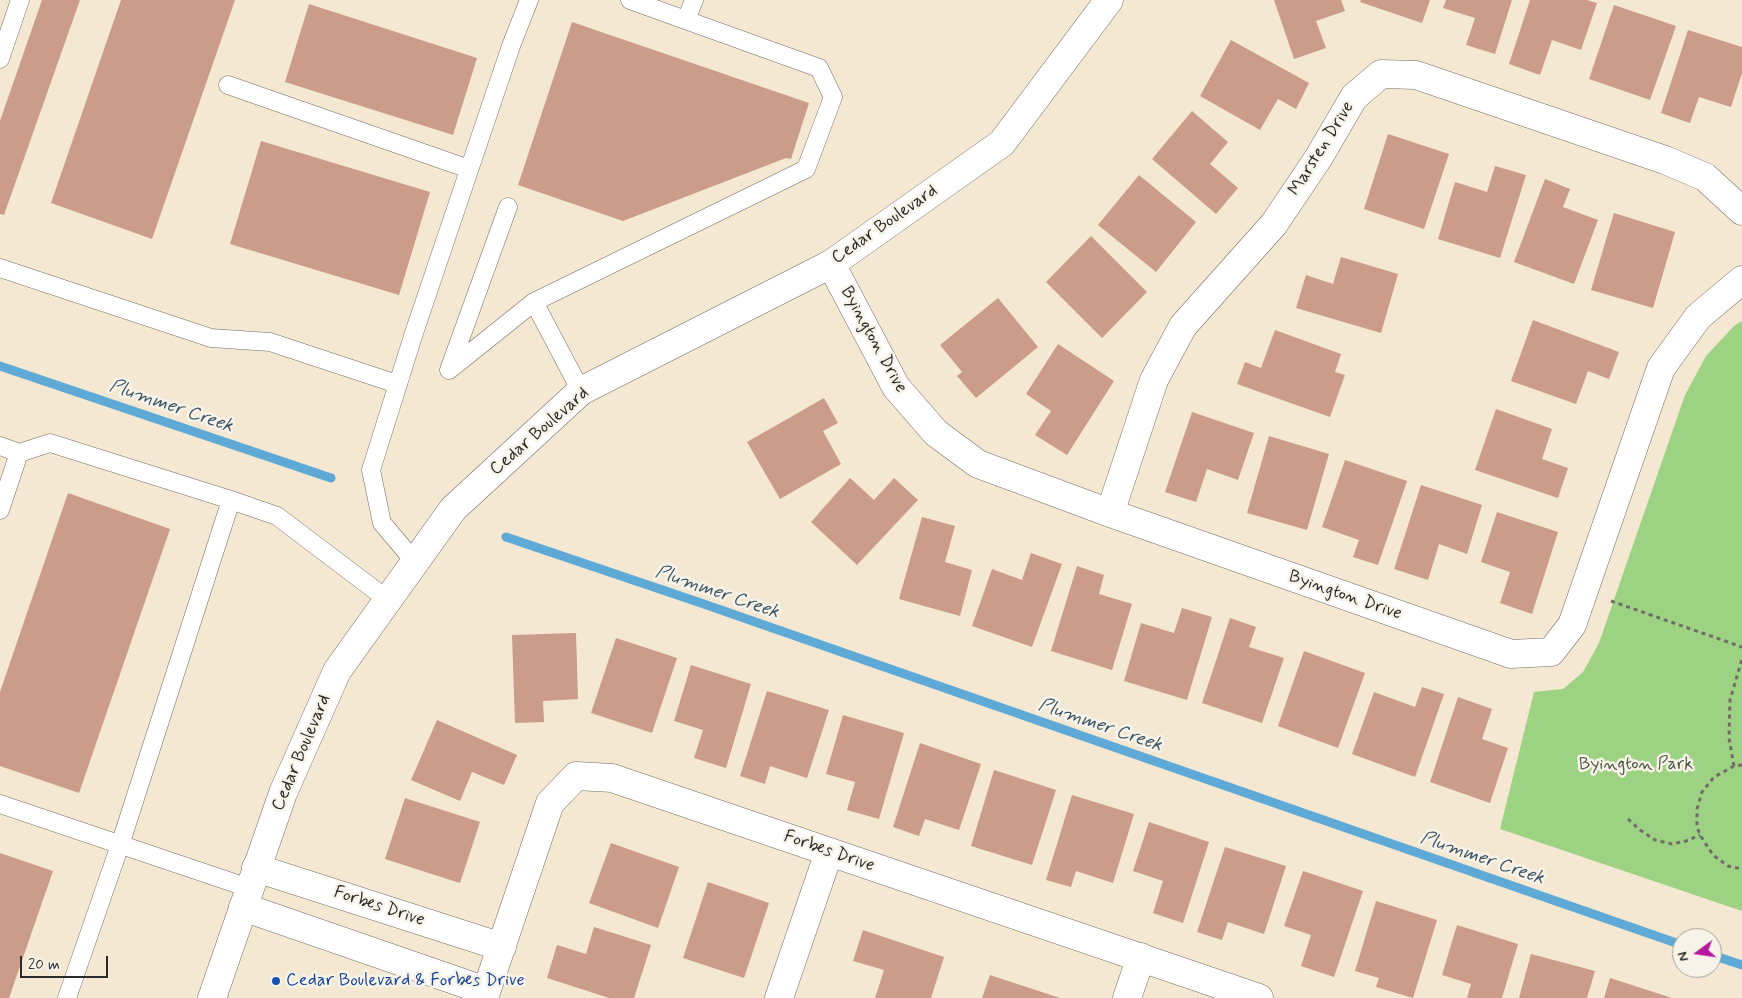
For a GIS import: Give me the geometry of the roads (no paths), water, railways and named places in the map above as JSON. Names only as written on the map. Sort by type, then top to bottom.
[{"type":"street","name":"Cedar Boulevard","points":[[212,998],[282,792],[337,671],[453,509],[580,391],[831,264],[1002,143],[1109,0]]},
{"type":"street","name":"Marsten Drive","points":[[1110,513],[1154,380],[1183,326],[1274,224],[1319,157],[1354,97],[1381,74],[1416,75],[1665,160],[1705,177],[1742,211]]},
{"type":"street","name":"Byington Drive","points":[[831,264],[896,387],[936,434],[978,464],[1110,513],[1511,654],[1551,652],[1572,626],[1661,368],[1698,316],[1742,280]]},
{"type":"street","name":"Forbes Drive","points":[[249,888],[485,994],[550,804],[576,776],[612,778],[1259,998]]},
{"type":"street","points":[[779,998],[829,852]]},
{"type":"street","name":"Forbes Drive","points":[[249,888],[502,947]]},
{"type":"street","points":[[1127,998],[1141,957]]},
{"type":"lane","points":[[0,59],[6,19],[20,0]]},
{"type":"lane","points":[[415,562],[382,523],[371,470],[397,384],[511,46],[529,0]]},
{"type":"lane","points":[[508,207],[449,370],[534,302],[806,169],[833,97],[819,68],[630,0]]},
{"type":"lane","points":[[686,20],[694,0]]},
{"type":"lane","points":[[228,85],[469,170]]},
{"type":"lane","points":[[0,268],[211,338],[270,342],[397,384]]},
{"type":"lane","points":[[534,302],[580,391]]},
{"type":"lane","points":[[0,446],[19,453],[50,443],[277,516],[388,600]]},
{"type":"lane","points":[[0,510],[19,453]]},
{"type":"lane","points":[[67,998],[120,844],[231,500]]},
{"type":"lane","points":[[0,804],[249,888]]},
{"type":"waterway","name":"Plummer Creek","points":[[0,366],[331,478]]},
{"type":"waterway","name":"Plummer Creek","points":[[506,537],[698,602],[1672,942]]},
{"type":"waterway","name":"Plummer Creek","points":[[1722,958],[1742,965]]},
{"type":"place","name":"Cedar Boulevard & Forbes Drive","points":[[276,981]]},
{"type":"park label","name":"Byington Park","points":[[1636,765]]}]
